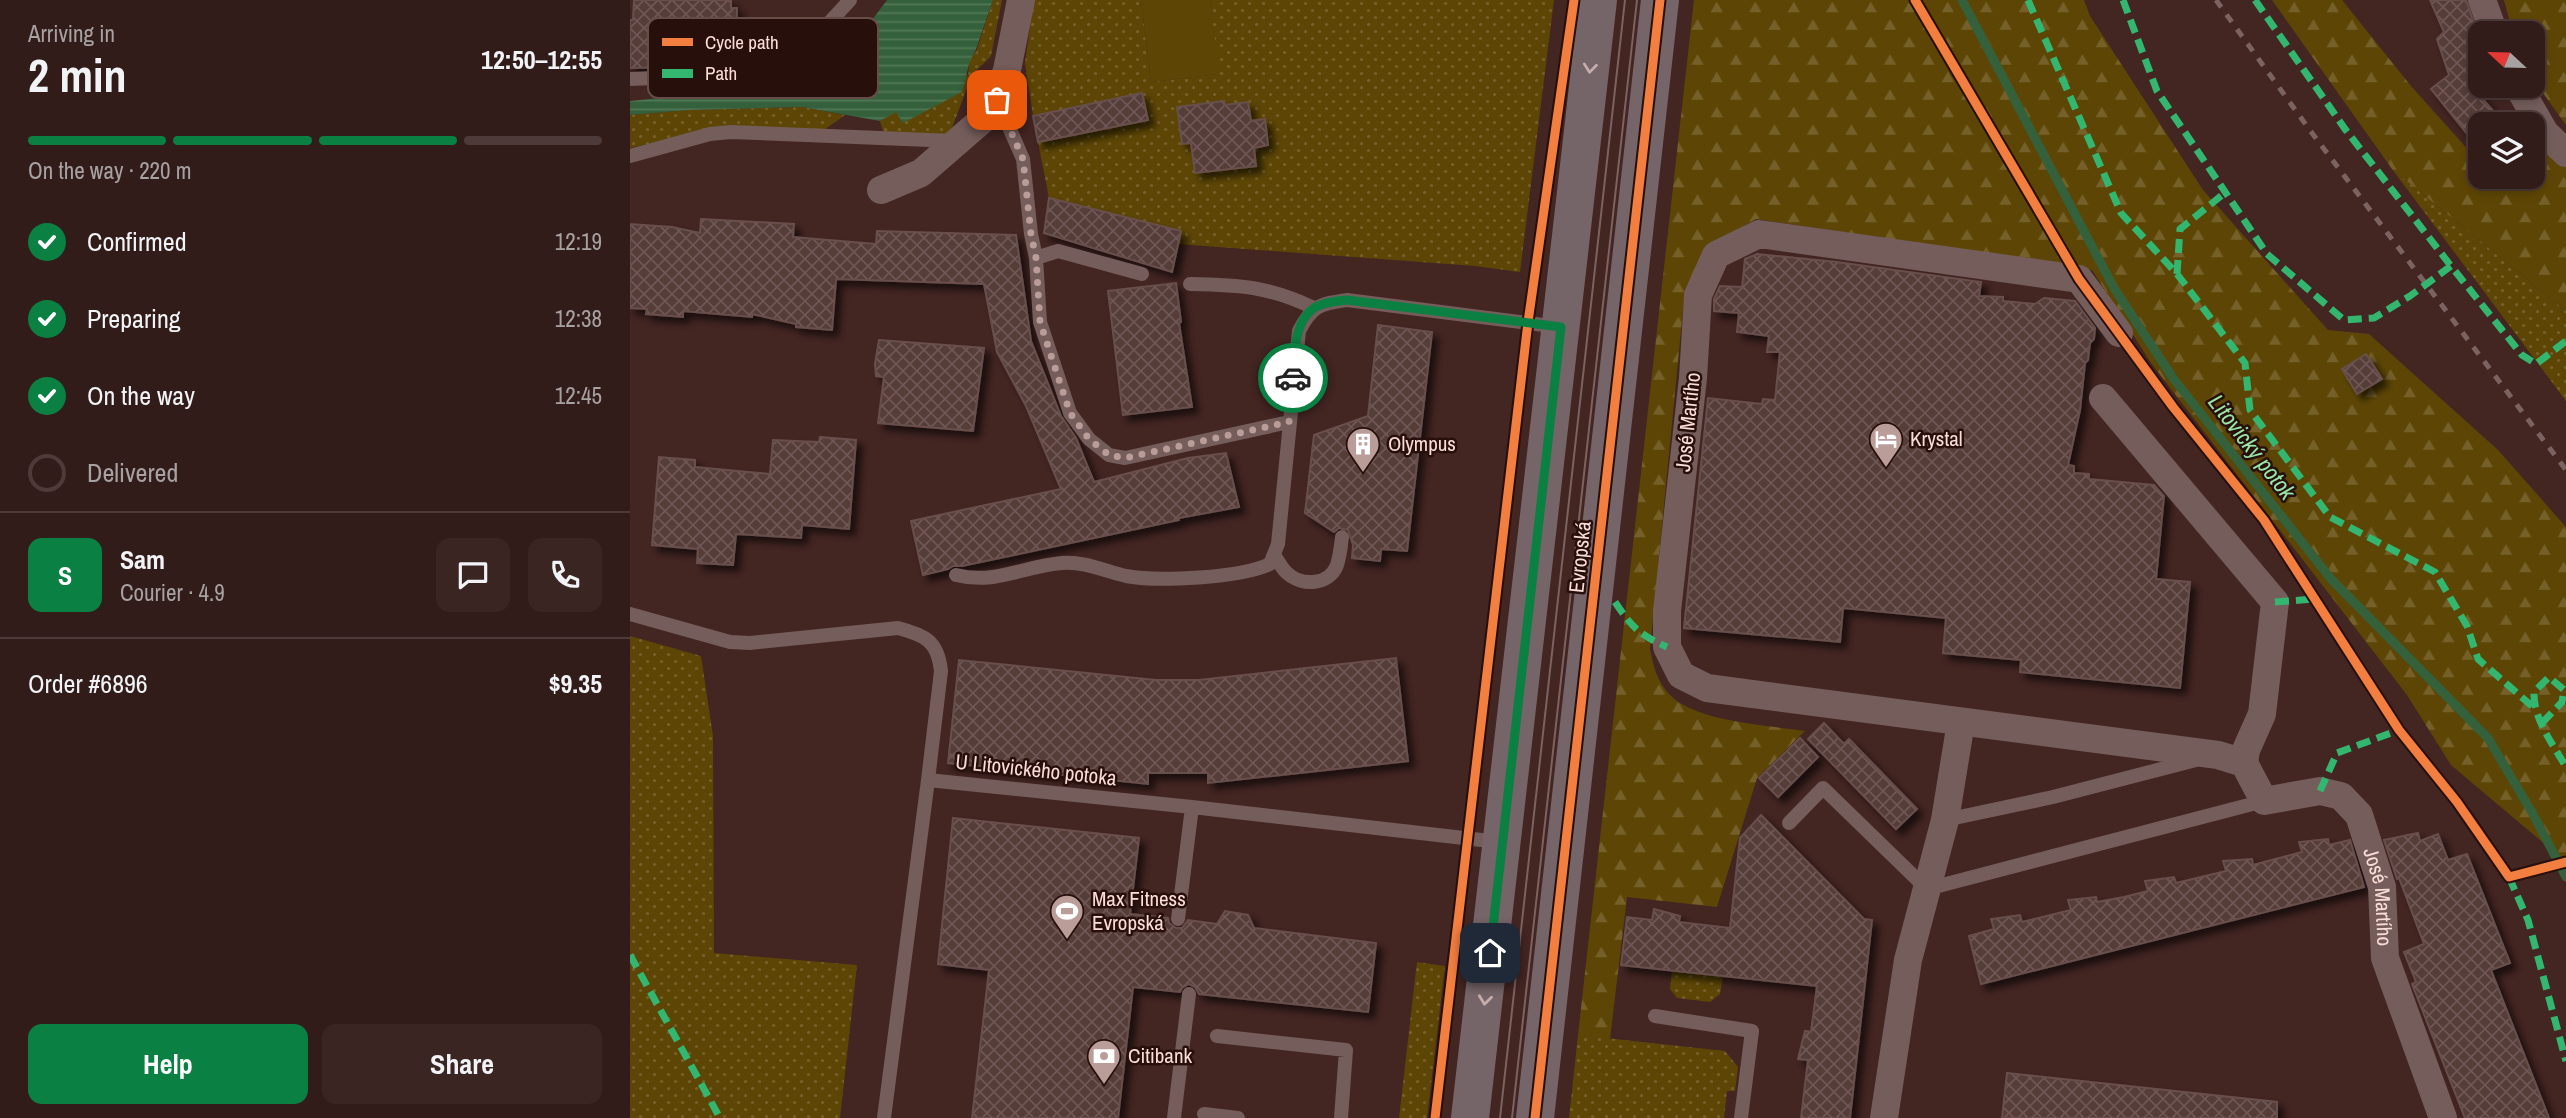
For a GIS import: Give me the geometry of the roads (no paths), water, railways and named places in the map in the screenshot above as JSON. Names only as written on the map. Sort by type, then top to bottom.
[{"type":"main road","points":[[1470,1118],[1598,0]]},
{"type":"main road","name":"Evropská","points":[[1535,1118],[1660,0]]},
{"type":"street","points":[[881,190],[921,173],[981,121],[997,100],[1007,70],[1021,0]]},
{"type":"street","points":[[2482,0],[2490,21]]},
{"type":"street","points":[[2525,98],[2545,133],[2566,153]]},
{"type":"street","name":"José Martího","points":[[2119,333],[2079,278],[1759,234],[1716,256],[1698,295],[1693,377],[1667,611],[1667,647],[1681,675],[1707,688],[2231,759]]},
{"type":"street","points":[[2103,398],[2275,602],[2262,714],[2246,750],[2231,759],[2264,801]]},
{"type":"street","points":[[1884,1118],[1908,960],[1945,820],[1961,722]]},
{"type":"street","name":"José Martího","points":[[2264,801],[2320,791],[2340,796],[2359,815],[2382,887],[2385,958],[2443,1118]]},
{"type":"lane","points":[[833,18],[849,0]]},
{"type":"lane","points":[[630,79],[648,78]]},
{"type":"lane","points":[[997,100],[1023,159],[1036,258],[1040,322],[1070,413],[1089,439],[1109,455],[1125,458],[1289,422]]},
{"type":"lane","points":[[630,156],[710,134],[731,132],[959,141]]},
{"type":"lane","points":[[1036,258],[1058,251],[1142,274]]},
{"type":"lane","points":[[1190,284],[1246,286],[1285,294],[1314,308]]},
{"type":"lane","points":[[956,575],[971,579],[1004,576],[1063,563],[1155,580],[1254,571],[1270,564],[1278,544],[1299,331],[1314,308],[1347,300],[1561,327]]},
{"type":"lane","points":[[1274,555],[1286,573],[1300,580],[1316,583],[1330,576],[1337,566],[1342,537]]},
{"type":"lane","name":"U Litovického potoka","points":[[630,614],[730,642],[750,643],[898,628],[917,633],[932,643],[940,656],[941,671],[928,780],[1503,843]]},
{"type":"lane","points":[[1945,820],[2231,759]]},
{"type":"lane","points":[[884,1118],[928,780]]},
{"type":"lane","points":[[1789,823],[1823,788],[1927,888],[2264,801]]},
{"type":"lane","points":[[1178,919],[1192,807]]},
{"type":"lane","points":[[1174,1118],[1189,994]]},
{"type":"lane","points":[[1655,1016],[1752,1031],[1741,1118]]},
{"type":"lane","points":[[1217,1036],[1346,1050],[1341,1118]]},
{"type":"lane","points":[[1204,1114],[1238,1118]]},
{"type":"waterway","name":"Litovický potok","points":[[1962,0],[2114,288],[2173,378],[2331,579],[2488,738],[2566,877]]},
{"type":"tram line","points":[[1500,1118],[1625,0]]},
{"type":"tram line","points":[[1512,1118],[1637,0]]},
{"type":"railway","points":[[2216,0],[2309,129],[2566,470]]},
{"type":"place","name":"Krystal","points":[[1886,469]]},
{"type":"place","name":"Olympus","points":[[1363,474]]},
{"type":"place","name":"Max Fitness Evropská","points":[[1067,941]]},
{"type":"place","name":"Citibank","points":[[1104,1086]]}]
